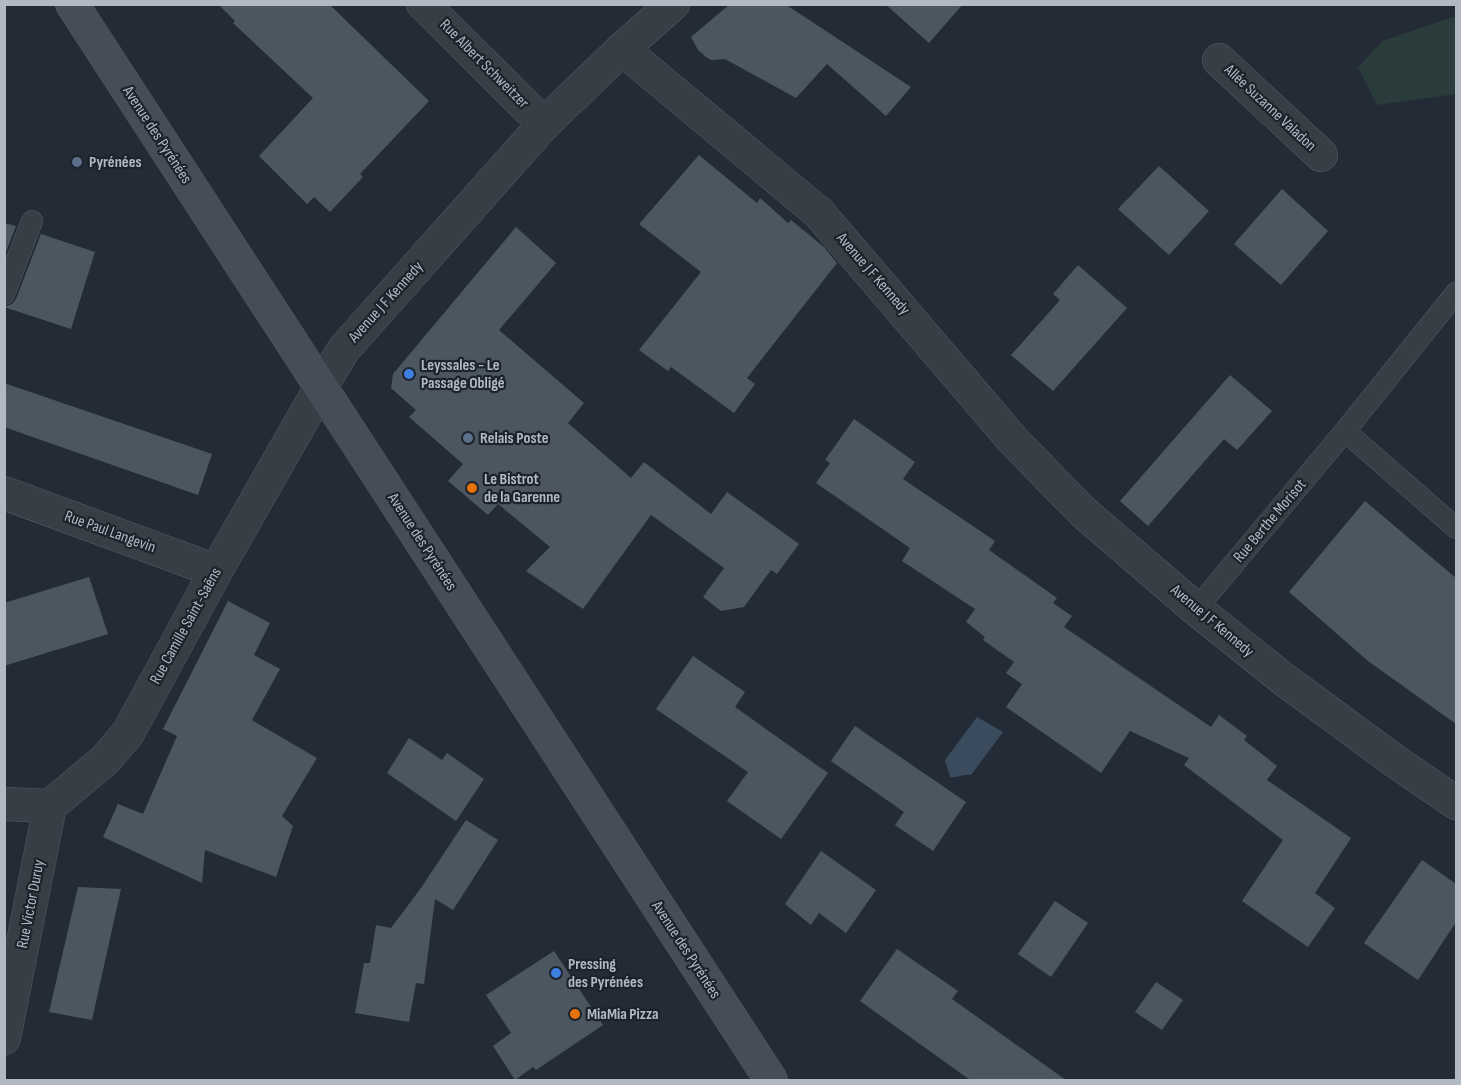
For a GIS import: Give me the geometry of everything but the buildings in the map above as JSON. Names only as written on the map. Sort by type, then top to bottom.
[{"type":"main road","name":"Avenue des Pyrénées","points":[[72,4],[771,1080]]},
{"type":"street","name":"Rue Albert Schweitzer","points":[[423,4],[544,124]]},
{"type":"street","points":[[622,49],[673,4]]},
{"type":"street","name":"Avenue J F Kennedy","points":[[321,387],[344,348],[544,124],[622,49],[819,213],[1028,456],[1082,511],[1196,609],[1282,678],[1456,803]]},
{"type":"street","name":"Allée Suzanne Valadon","points":[[1219,60],[1321,155]]},
{"type":"street","name":"Rue Camille Saint-Saëns","points":[[50,806],[105,760],[128,733],[216,571],[321,387]]},
{"type":"street","name":"Rue Paul Langevin","points":[[4,493],[216,571]]},
{"type":"street","points":[[4,804],[50,806]]},
{"type":"street","name":"Rue Victor Duruy","points":[[4,1038],[50,806]]},
{"type":"lane","points":[[4,294],[32,221]]},
{"type":"lane","name":"Rue Berthe Morisot","points":[[1196,609],[1345,431],[1456,292]]},
{"type":"lane","points":[[1345,431],[1456,528]]},
{"type":"shaded area","points":[[1456,16],[1456,94],[1377,105],[1358,67],[1383,41]]},
{"type":"water","points":[[977,717],[1003,732],[971,775],[950,777],[945,760]]},
{"type":"place","name":"Pyrénées","points":[[77,162]]},
{"type":"place","name":"Leyssales - Le Passage Obligé","points":[[409,374]]},
{"type":"place","name":"Relais Poste","points":[[468,438]]},
{"type":"place","name":"Le Bistrot de la Garenne","points":[[472,488]]},
{"type":"place","name":"Pressing des Pyrénées","points":[[556,973]]},
{"type":"place","name":"MiaMia Pizza","points":[[575,1014]]}]
